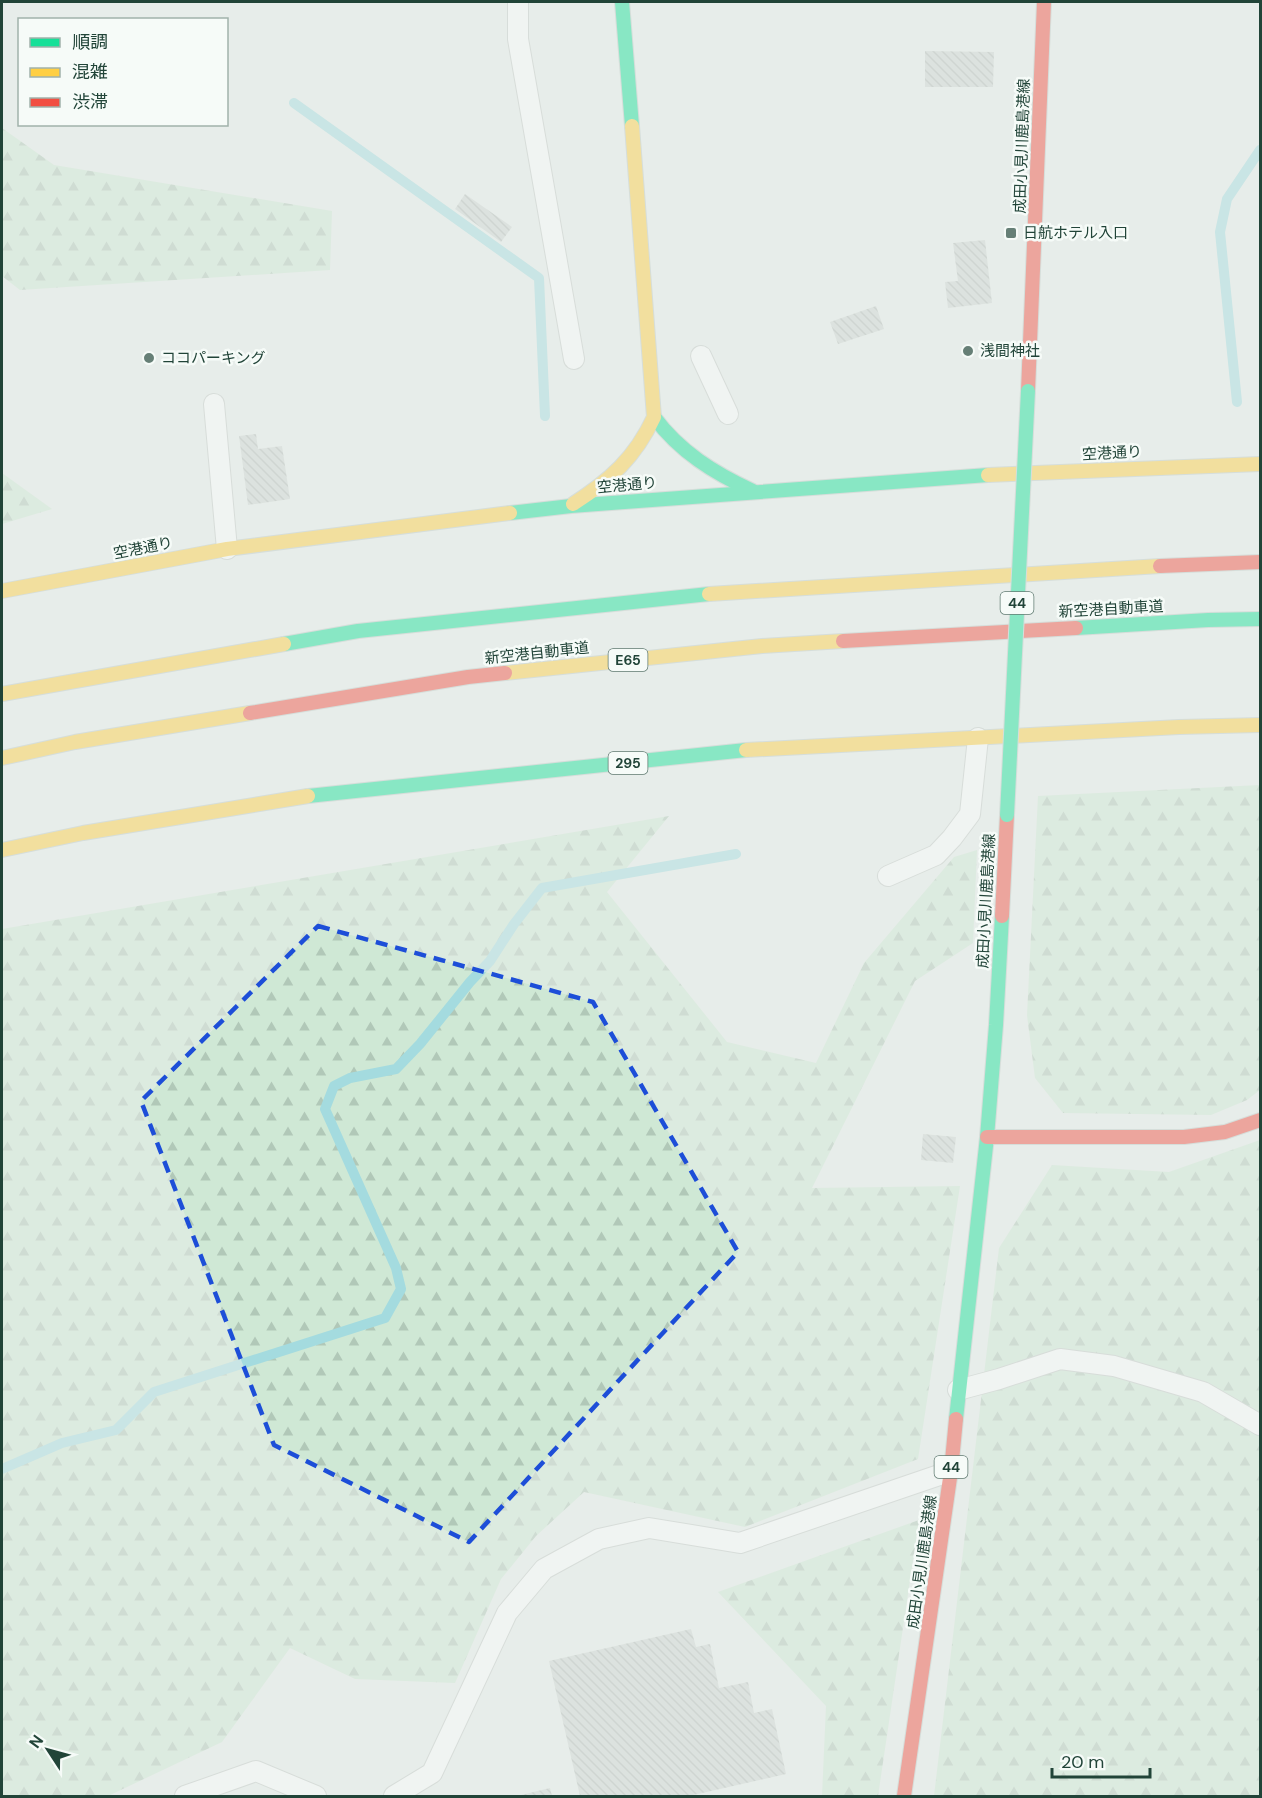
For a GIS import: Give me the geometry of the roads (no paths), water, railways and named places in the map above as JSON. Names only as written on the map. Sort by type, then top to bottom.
[{"type":"main road","points":[[622,2],[654,417],[663,431],[688,455],[753,491]]},
{"type":"main road","name":"成田小見川鹿島港線","points":[[904,1797],[951,1471],[987,1137],[996,1025],[1028,391],[1044,2]]},
{"type":"main road","points":[[571,506],[616,473],[644,439],[654,417]]},
{"type":"main road","name":"空港通り","points":[[2,591],[227,549],[571,506],[974,476],[1260,464]]},
{"type":"main road","points":[[2,694],[358,632],[662,599],[1136,567],[1260,562]]},
{"type":"main road","name":"新空港自動車道","points":[[2,758],[75,742],[480,676],[762,646],[1196,620],[1260,619]]},
{"type":"main road","name":"295","points":[[2,850],[83,833],[305,797],[750,750],[1179,727],[1260,725]]},
{"type":"main road","points":[[987,1137],[1184,1137],[1225,1132],[1260,1120]]},
{"type":"lane","points":[[518,2],[520,50],[574,359]]},
{"type":"lane","points":[[701,356],[728,414]]},
{"type":"lane","points":[[214,404],[227,549]]},
{"type":"lane","points":[[888,876],[936,855],[970,814],[978,738]]},
{"type":"lane","points":[[958,1390],[1060,1359],[1114,1366],[1203,1392],[1260,1425]]},
{"type":"lane","points":[[393,1797],[432,1773],[507,1613],[544,1569],[599,1539],[649,1528],[740,1543],[951,1471]]},
{"type":"lane","points":[[185,1797],[256,1771],[316,1797]]},
{"type":"waterway","points":[[294,103],[539,278],[545,416]]},
{"type":"waterway","points":[[1237,402],[1220,232],[1227,199],[1260,150]]},
{"type":"waterway","points":[[2,1469],[62,1443],[116,1430],[154,1392],[385,1318],[401,1289],[396,1268],[325,1109],[334,1086],[350,1078],[396,1069],[490,961],[514,924],[542,888],[736,854]]},
{"type":"place","name":"日航ホテル入口","points":[[1011,233]]},
{"type":"place","name":"浅間神社","points":[[968,351]]},
{"type":"place","name":"ココパーキング","points":[[149,358]]}]
